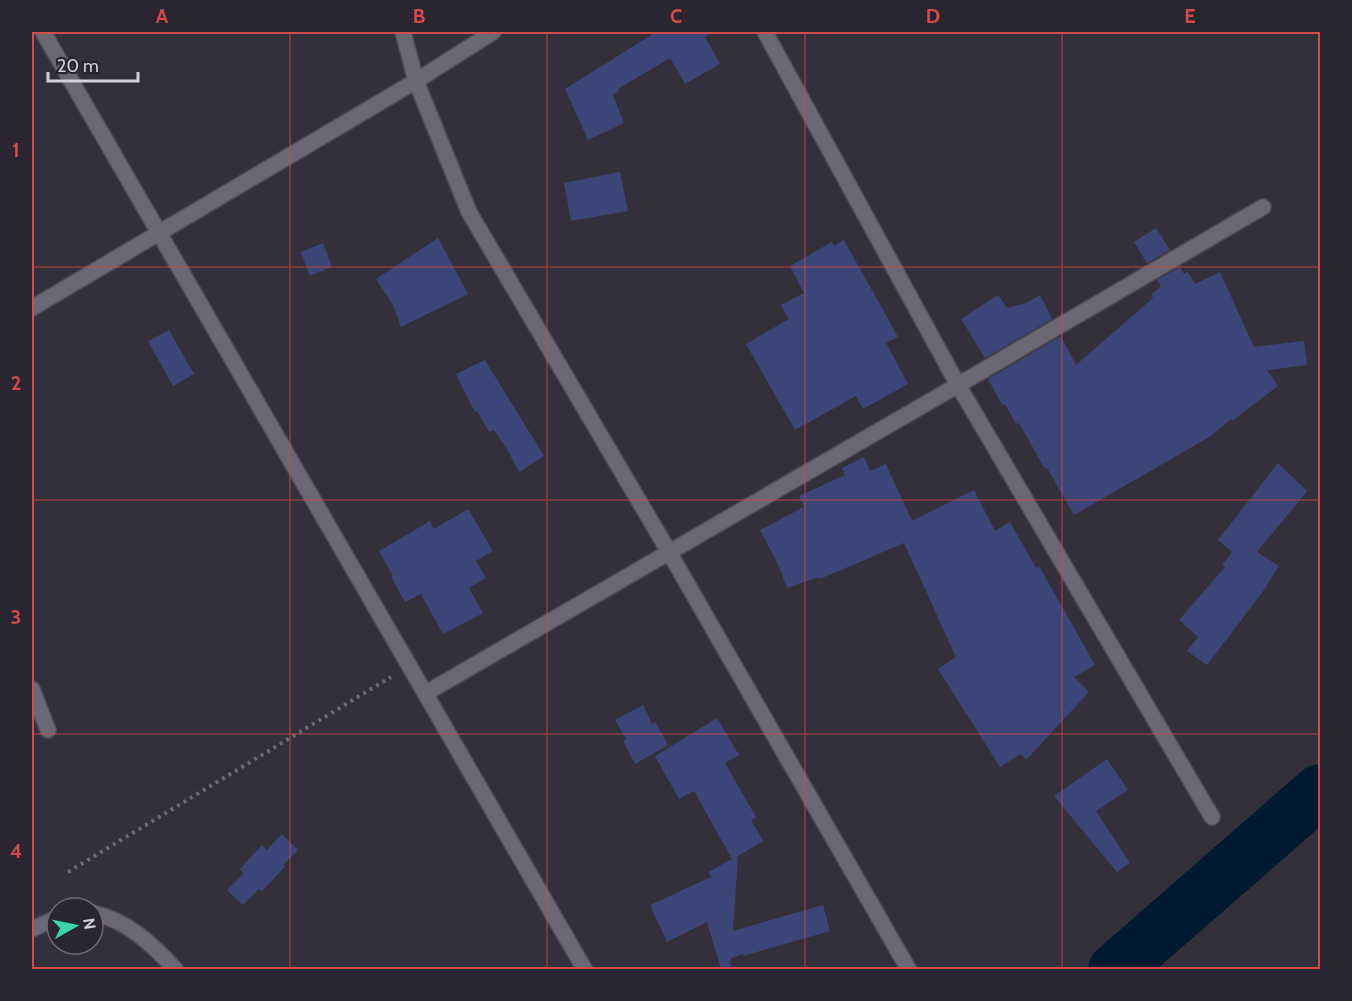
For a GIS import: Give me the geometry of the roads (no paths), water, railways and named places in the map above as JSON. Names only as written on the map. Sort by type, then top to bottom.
[{"type":"street","points":[[43,32],[585,969]]},
{"type":"street","points":[[403,32],[416,81],[469,212],[669,552],[909,969]]},
{"type":"street","points":[[32,308],[416,81],[493,32]]},
{"type":"street","points":[[765,32],[958,385],[1212,817]]},
{"type":"street","points":[[426,693],[1263,207]]},
{"type":"street","points":[[32,689],[48,730]]},
{"type":"street","points":[[105,915],[151,943],[176,969]]},
{"type":"waterway","points":[[1115,970],[1320,791]]}]
